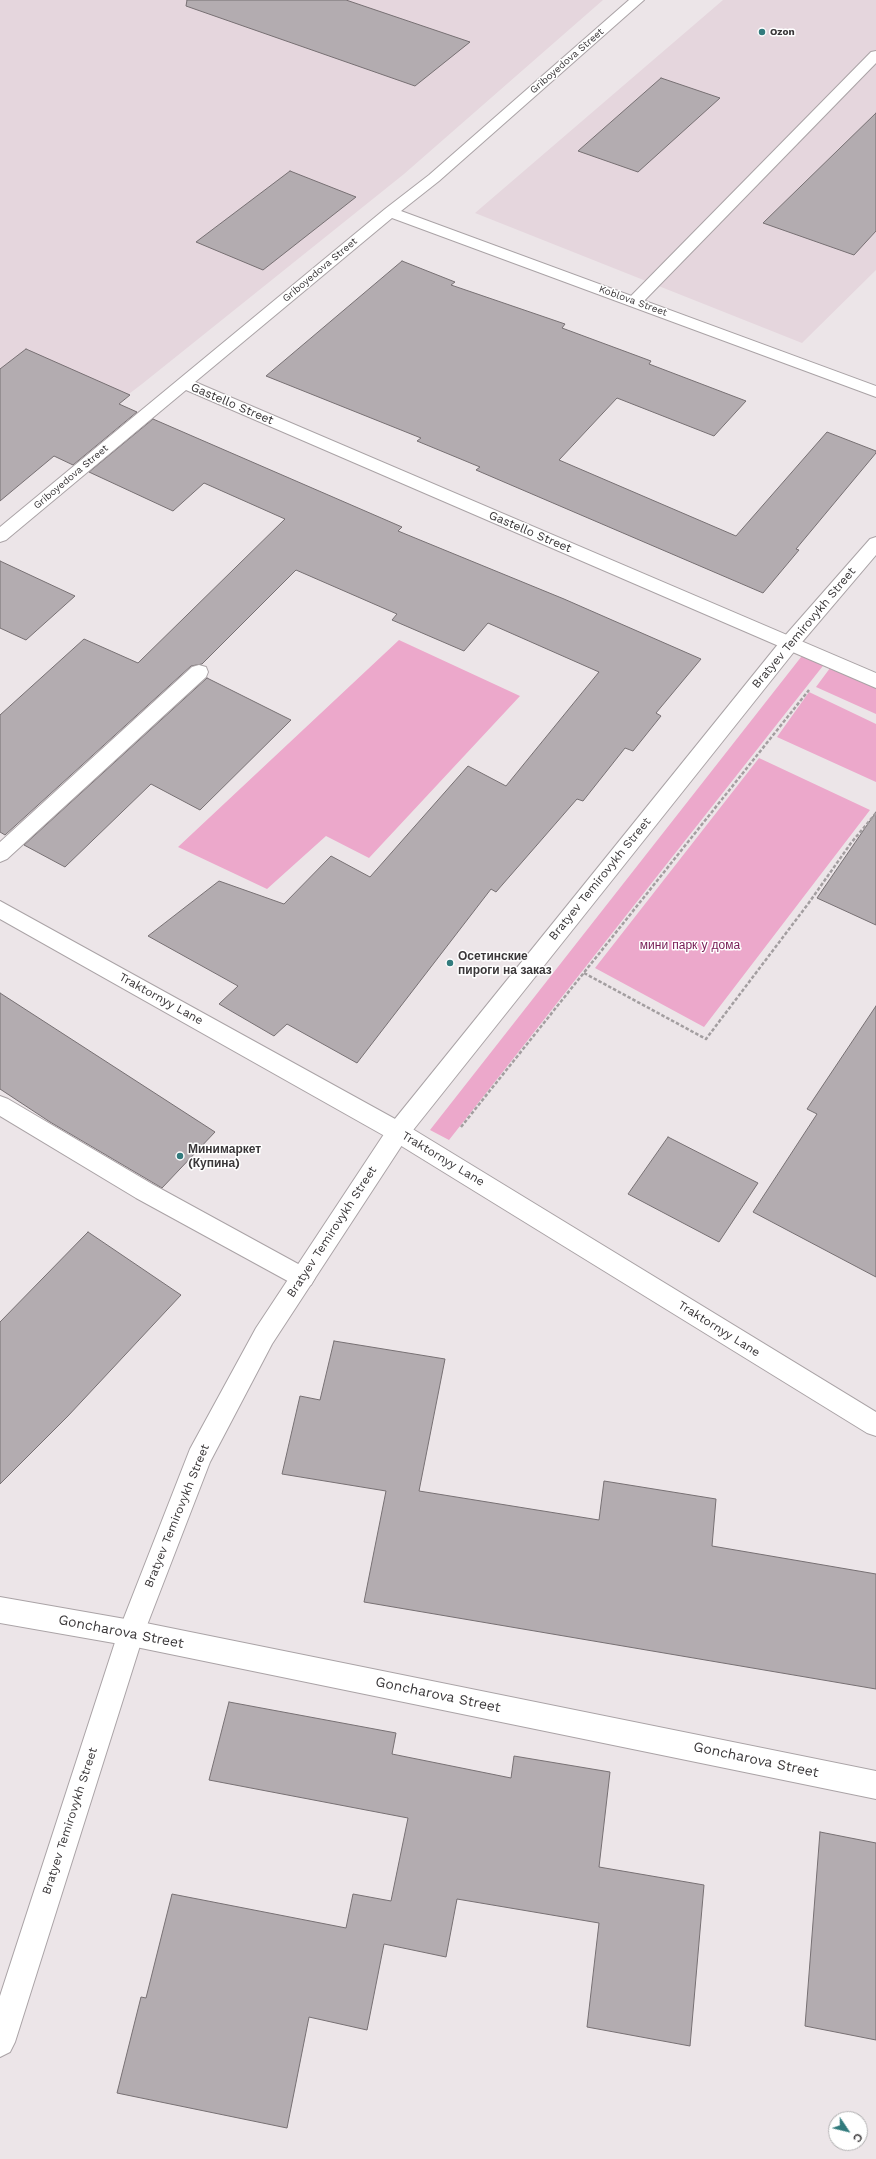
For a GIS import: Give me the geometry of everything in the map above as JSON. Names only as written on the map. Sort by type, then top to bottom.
[{"type":"street","name":"Griboyedova Street","points":[[0,536],[390,212],[434,178],[637,0]]},
{"type":"street","points":[[635,301],[876,55]]},
{"type":"street","name":"Koblova Street","points":[[390,212],[635,301],[876,392]]},
{"type":"street","name":"Gastello Street","points":[[183,383],[876,681]]},
{"type":"street","name":"Bratyev Temirovykh Street","points":[[0,2042],[132,1633],[199,1457],[264,1336],[398,1132],[790,643],[876,542]]},
{"type":"street","points":[[0,854],[199,672]]},
{"type":"street","name":"Traktornyy Lane","points":[[0,909],[398,1132],[876,1425]]},
{"type":"street","points":[[0,1104],[144,1192],[303,1278]]},
{"type":"street","name":"Goncharova Street","points":[[0,1610],[132,1633],[876,1785]]},
{"type":"path","points":[[435,1155],[450,1141],[812,687]]},
{"type":"path","points":[[584,972],[706,1039],[808,904],[850,843],[876,813]]},
{"type":"shaded area","points":[[0,0],[603,0],[404,174],[142,384],[0,492]]},
{"type":"shaded area","points":[[723,0],[876,0],[876,270],[802,343],[475,213]]},
{"type":"green space","points":[[399,640],[520,696],[369,858],[326,836],[267,889],[178,847]]},
{"type":"green space","points":[[805,652],[826,662],[449,1140],[430,1130]]},
{"type":"green space","points":[[833,664],[876,684],[876,714],[816,687]]},
{"type":"green space","points":[[809,692],[876,724],[876,782],[777,737]]},
{"type":"green space","name":"мини парк у дома","points":[[759,758],[870,810],[704,1027],[595,968]]},
{"type":"building","points":[[187,0],[346,0],[470,42],[415,86],[186,6]]},
{"type":"building","points":[[661,78],[720,98],[638,172],[578,151]]},
{"type":"building","points":[[876,113],[876,231],[854,255],[763,223]]},
{"type":"building","points":[[290,171],[356,197],[263,270],[196,242]]},
{"type":"building","points":[[402,261],[455,282],[451,285],[565,324],[562,328],[651,361],[649,364],[746,401],[714,436],[617,398],[559,460],[736,536],[827,432],[876,451],[876,453],[796,549],[799,550],[763,593],[476,470],[480,467],[417,441],[421,438],[266,376]]},
{"type":"building","points":[[26,349],[130,395],[119,404],[137,412],[73,465],[54,456],[0,501],[0,369]]},
{"type":"building","points":[[153,419],[402,527],[398,531],[564,599],[701,659],[656,713],[661,716],[633,751],[625,748],[583,801],[577,799],[496,892],[491,889],[357,1063],[287,1024],[274,1036],[219,1004],[238,986],[148,936],[219,881],[284,904],[331,856],[370,877],[468,766],[506,786],[599,672],[488,623],[464,651],[392,620],[397,614],[296,570],[202,664],[191,666],[5,835],[0,832],[0,715],[84,639],[138,663],[285,519],[204,483],[173,511],[89,472]]},
{"type":"building","points":[[0,561],[75,596],[26,640],[0,628]]},
{"type":"building","points":[[207,678],[291,720],[200,810],[151,784],[65,867],[24,845]]},
{"type":"building","points":[[876,812],[876,925],[817,898]]},
{"type":"building","points":[[0,993],[215,1132],[162,1188],[50,1122],[0,1089]]},
{"type":"building","points":[[876,1006],[876,1277],[753,1212],[817,1114],[807,1109]]},
{"type":"building","points":[[668,1137],[758,1183],[719,1242],[628,1194]]},
{"type":"building","points":[[88,1232],[181,1295],[68,1416],[0,1484],[0,1322]]},
{"type":"building","points":[[334,1341],[445,1359],[419,1491],[599,1520],[604,1481],[716,1499],[712,1546],[876,1574],[876,1689],[364,1602],[386,1491],[282,1474],[300,1396],[320,1400]]},
{"type":"building","points":[[229,1702],[396,1733],[392,1754],[511,1778],[514,1756],[610,1772],[599,1867],[704,1885],[690,2046],[587,2027],[599,1923],[457,1899],[446,1957],[384,1944],[367,2030],[309,2017],[287,2128],[117,2093],[141,1997],[146,1998],[172,1894],[346,1928],[353,1894],[391,1901],[408,1818],[209,1780]]},
{"type":"building","points":[[820,1832],[876,1843],[876,2040],[805,2026]]},
{"type":"place","name":"Ozon","points":[[762,32]]},
{"type":"place","name":"Осетинские пироги на заказ","points":[[450,963]]},
{"type":"place","name":"Минимаркет (Купина)","points":[[180,1156]]}]
